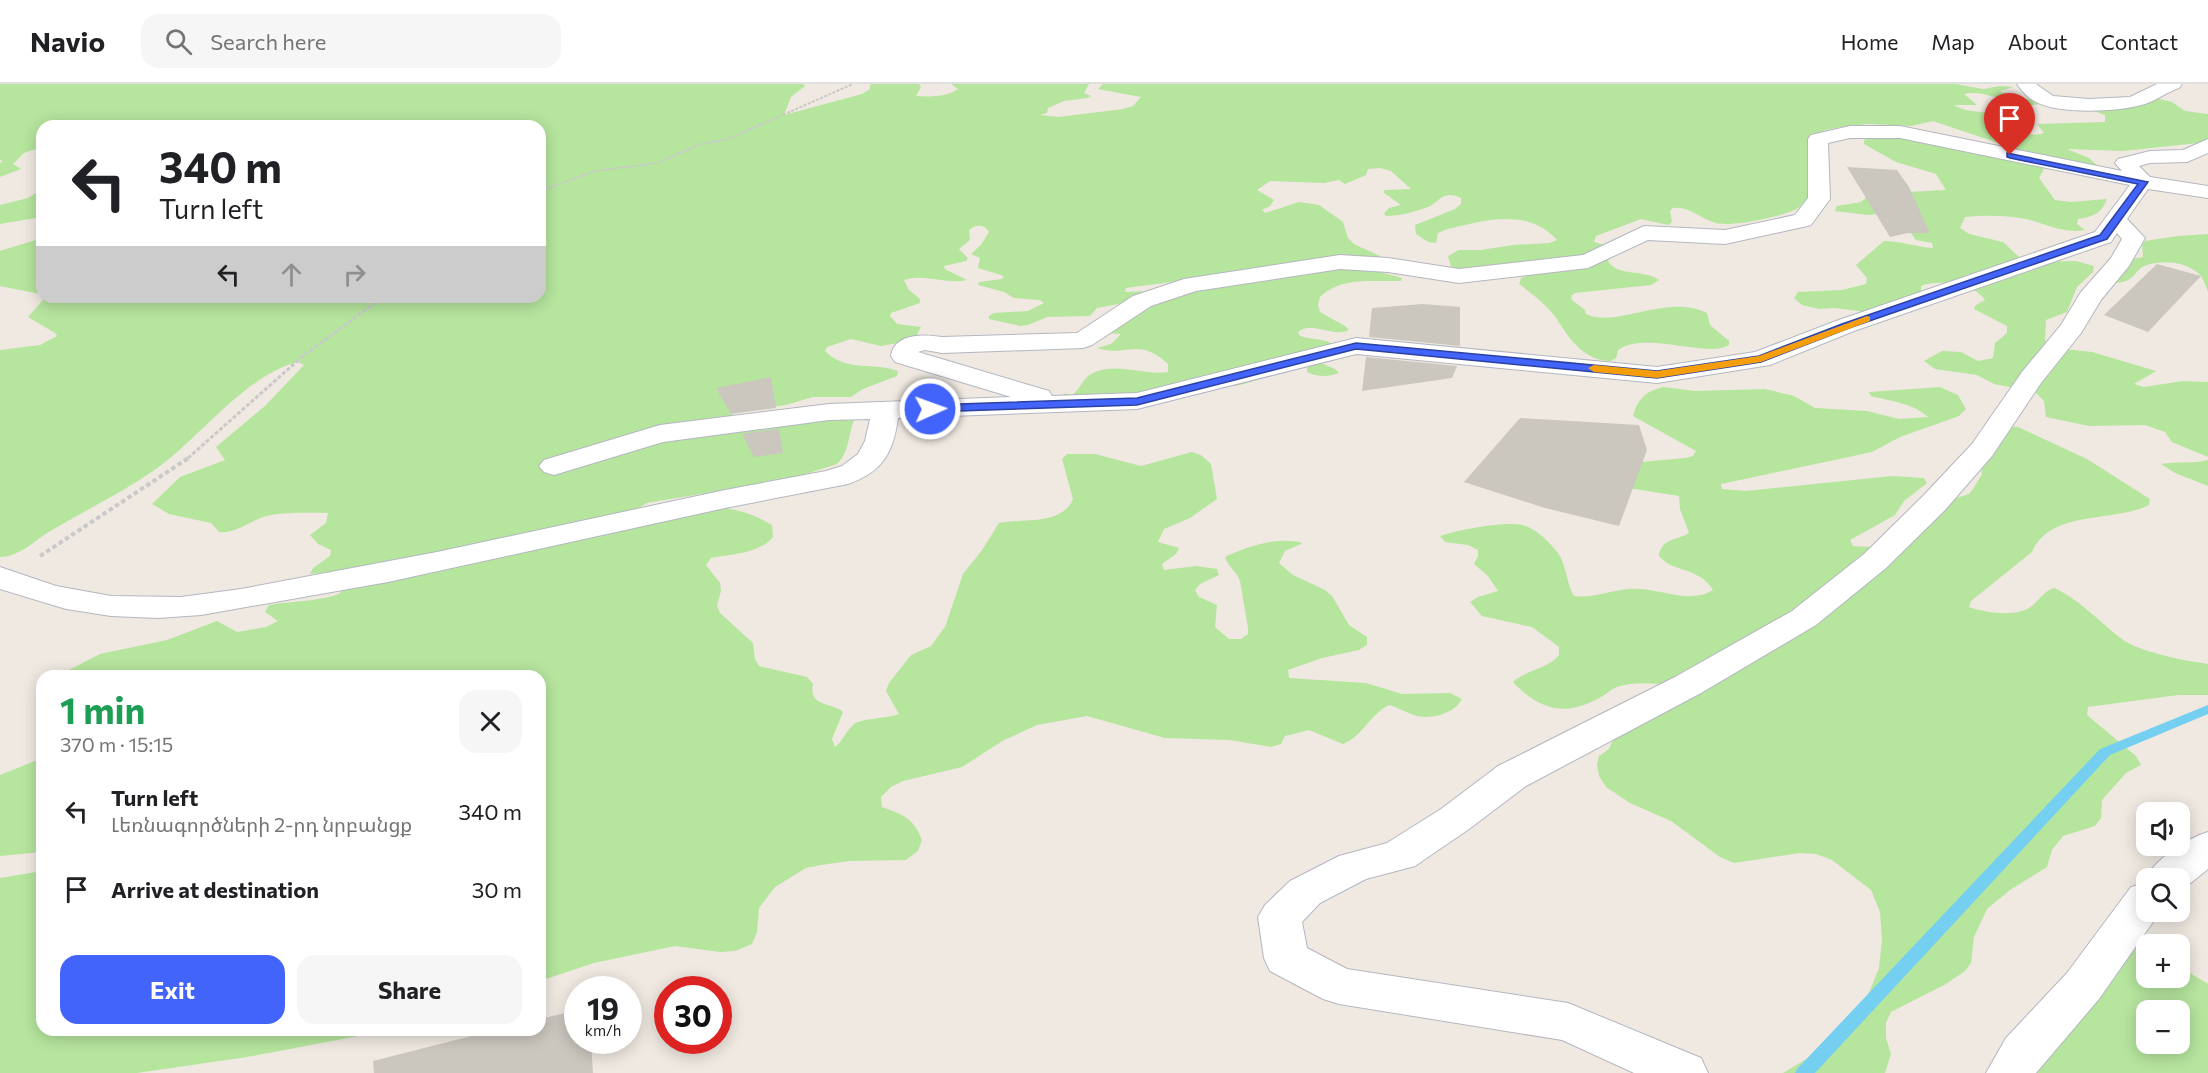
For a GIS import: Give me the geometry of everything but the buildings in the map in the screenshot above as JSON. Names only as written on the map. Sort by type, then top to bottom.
[{"type":"street","points":[[2026,84],[2041,98],[2061,102],[2099,104],[2137,101],[2158,89],[2173,84]]},
{"type":"street","points":[[1064,404],[904,356],[905,348],[923,342],[942,345],[1083,340],[1142,301],[1192,284],[1340,262],[1388,265],[1459,276],[1588,261],[1644,233],[1725,237],[1803,220],[1819,199],[1818,139],[1850,132],[1900,132],[2143,182],[2208,192]]},
{"type":"street","points":[[2143,182],[2126,163],[2150,157],[2187,156],[2208,145]]},
{"type":"street","points":[[554,466],[660,434],[829,412],[1137,401],[1356,346],[1657,375],[1761,359],[1845,326],[2103,237],[2143,182]]},
{"type":"street","points":[[1684,1073],[1568,1022],[1339,986],[1286,958],[1280,917],[1305,892],[1354,867],[1400,855],[1455,819],[1512,776],[1688,685],[1804,618],[1875,561],[1934,503],[1982,450],[2031,378],[2072,328],[2090,297],[2121,261],[2134,238],[2116,220]]},
{"type":"street","points":[[5,579],[75,602],[123,608],[181,607],[242,599],[407,568],[761,491],[833,480],[862,466],[880,442],[885,411]]},
{"type":"street","points":[[2181,868],[2208,846]]},
{"type":"street","points":[[2010,1073],[2023,1052],[2083,987],[2136,913]]},
{"type":"path","points":[[546,189],[594,171],[657,163],[701,144],[728,139],[853,84]]},
{"type":"path","points":[[5,579],[185,461],[303,356],[375,303]]},
{"type":"green space","points":[[0,84],[803,84],[805,86],[791,97],[784,115],[862,94],[869,90],[871,84],[919,84],[921,87],[916,96],[926,96],[943,95],[958,89],[951,84],[1089,84],[1084,93],[1091,96],[1088,98],[1064,101],[1048,108],[1047,113],[1040,115],[1058,117],[1123,109],[1133,106],[1141,97],[1098,89],[1103,84],[1956,84],[1983,89],[2000,86],[2013,87],[2000,91],[2039,104],[2020,104],[1973,93],[1964,94],[1977,105],[1954,105],[1992,114],[2004,122],[2009,129],[2035,135],[2044,133],[2037,124],[2105,122],[2105,115],[2085,108],[2160,99],[2172,102],[2185,111],[2208,114],[2208,142],[2123,151],[2067,149],[2089,158],[2100,168],[2025,152],[1933,121],[1911,126],[1869,124],[1826,130],[1814,136],[1816,187],[1798,208],[1781,215],[1723,224],[1710,221],[1685,209],[1673,208],[1670,211],[1672,222],[1668,225],[1641,219],[1596,236],[1594,242],[1609,246],[1611,255],[1608,261],[1612,266],[1659,280],[1651,285],[1575,293],[1571,296],[1572,300],[1585,310],[1586,314],[1612,317],[1659,308],[1691,308],[1707,313],[1710,325],[1729,341],[1729,345],[1707,349],[1660,343],[1630,345],[1618,350],[1616,358],[1611,361],[1595,358],[1581,350],[1547,307],[1519,284],[1521,278],[1533,274],[1456,270],[1451,266],[1448,256],[1459,250],[1481,250],[1549,243],[1557,240],[1535,224],[1499,219],[1444,230],[1438,233],[1436,243],[1428,242],[1416,234],[1415,225],[1455,209],[1461,204],[1461,198],[1449,195],[1423,209],[1386,216],[1384,213],[1389,208],[1401,205],[1383,192],[1411,189],[1391,171],[1380,168],[1368,169],[1366,175],[1345,184],[1339,180],[1324,183],[1270,181],[1257,190],[1274,200],[1270,206],[1262,210],[1265,213],[1299,202],[1319,205],[1343,222],[1348,238],[1354,244],[1397,264],[1382,269],[1380,272],[1402,278],[1401,281],[1348,283],[1329,290],[1320,297],[1318,305],[1320,312],[1349,330],[1336,332],[1309,328],[1298,332],[1300,336],[1324,341],[1337,347],[1321,363],[1339,373],[1327,376],[1315,375],[1307,372],[1310,365],[1240,385],[1071,403],[1063,393],[1072,395],[1088,376],[1100,370],[1168,372],[1168,364],[1148,351],[1132,349],[1117,351],[1097,348],[1111,344],[1121,334],[1104,333],[1194,279],[1126,288],[1125,292],[1148,291],[1135,301],[1097,308],[1090,316],[1047,317],[1020,326],[989,319],[989,316],[994,313],[1028,311],[1044,303],[1040,300],[1014,298],[1004,292],[978,285],[979,282],[1002,279],[1004,276],[978,268],[980,258],[971,254],[981,245],[989,232],[982,226],[974,227],[969,230],[970,240],[959,249],[968,258],[966,261],[944,266],[945,269],[967,280],[912,278],[904,280],[909,290],[920,299],[920,303],[891,313],[890,316],[897,324],[921,327],[914,340],[881,346],[851,339],[827,347],[825,351],[841,362],[889,368],[898,371],[897,376],[863,389],[851,397],[813,397],[786,405],[735,411],[731,416],[855,418],[847,448],[837,464],[790,479],[647,503],[632,514],[686,507],[721,508],[755,516],[772,525],[773,537],[767,543],[753,550],[711,558],[706,565],[720,583],[721,591],[717,606],[720,613],[753,643],[755,659],[759,666],[807,677],[813,684],[812,691],[817,700],[843,712],[832,739],[835,747],[856,723],[899,714],[886,691],[889,683],[911,655],[931,646],[945,627],[963,574],[999,523],[1051,517],[1068,508],[1073,499],[1062,459],[1067,454],[1095,454],[1141,466],[1192,452],[1201,455],[1211,464],[1217,499],[1190,518],[1164,529],[1158,542],[1179,548],[1176,554],[1162,564],[1164,570],[1196,566],[1217,569],[1219,575],[1200,584],[1195,590],[1199,597],[1217,605],[1215,627],[1229,639],[1241,639],[1248,634],[1248,628],[1240,581],[1225,557],[1243,549],[1274,541],[1303,543],[1285,551],[1279,563],[1293,575],[1325,590],[1332,596],[1349,625],[1367,637],[1367,645],[1359,650],[1322,658],[1288,670],[1289,678],[1366,683],[1402,694],[1450,693],[1462,699],[1447,713],[1432,717],[1417,716],[1389,705],[1376,714],[1356,736],[1343,744],[1309,730],[1285,736],[1281,744],[1271,747],[1230,740],[1165,738],[1087,716],[1037,725],[1004,740],[962,767],[903,781],[891,787],[881,797],[882,807],[902,815],[915,826],[922,840],[918,851],[906,860],[849,861],[806,868],[775,887],[759,908],[757,932],[752,944],[735,951],[720,952],[675,946],[594,963],[546,979],[546,670],[69,670],[100,654],[167,640],[217,621],[237,632],[266,627],[278,621],[265,612],[269,605],[337,595],[359,569],[310,574],[313,568],[330,556],[331,550],[318,544],[310,535],[326,523],[328,513],[271,515],[232,531],[219,532],[211,523],[169,514],[152,504],[180,477],[225,460],[216,447],[265,406],[304,365],[298,362],[278,369],[260,380],[241,393],[156,469],[52,530],[21,551],[0,557],[0,350],[40,345],[57,336],[28,317],[40,303],[546,303],[546,120],[36,120],[36,149],[24,153],[13,164],[21,169],[0,177],[0,163],[3,161],[0,160]]},
{"type":"green space","points":[[1878,134],[1964,149],[1989,157],[2034,163],[2044,169],[2039,178],[2055,200],[2071,202],[2107,199],[2096,214],[2078,219],[2077,224],[2085,230],[2062,230],[2026,219],[1995,216],[1965,217],[1960,228],[1969,234],[2003,242],[2018,256],[2032,262],[2076,261],[2094,266],[2093,272],[2077,287],[2067,312],[2046,320],[2045,341],[2054,348],[2092,352],[2156,371],[2134,384],[2144,387],[2183,381],[2208,382],[2208,457],[2172,442],[2165,432],[2145,425],[2089,426],[2046,417],[2044,401],[2035,392],[1994,384],[1977,375],[1935,369],[1924,361],[1942,351],[1961,352],[1978,361],[1993,358],[1995,343],[2007,333],[2007,326],[1974,309],[1976,305],[1985,300],[1980,294],[1965,286],[1936,283],[1921,286],[1921,292],[1874,313],[1835,308],[1819,309],[1802,305],[1794,298],[1798,292],[1842,290],[1866,284],[1867,278],[1856,265],[1884,241],[1933,248],[1932,243],[1916,240],[1911,233],[1910,222],[1894,212],[1867,215],[1835,211],[1837,206],[1861,202],[1870,194],[1946,190],[1936,174],[1896,162],[1864,144],[1864,140]]},
{"type":"green space","points":[[36,193],[36,218],[0,224],[0,205],[28,198]]},
{"type":"green space","points":[[2208,234],[2208,292],[2200,275],[2182,264],[2160,262],[2147,265],[2132,278],[2123,282],[2116,283],[2110,276],[2121,261],[2143,257],[2142,246],[2145,241]]},
{"type":"green space","points":[[36,240],[36,293],[0,286],[0,251]]},
{"type":"green space","points":[[1664,387],[1695,391],[1765,389],[1794,396],[1815,408],[1867,411],[1899,419],[1928,417],[1908,406],[1871,396],[1869,392],[1940,387],[1958,395],[1966,409],[1959,416],[1900,437],[1872,452],[1721,484],[1722,489],[1746,491],[1892,476],[1924,478],[1927,483],[1904,501],[1895,515],[1850,540],[1853,546],[1870,547],[1896,541],[1950,504],[1953,499],[1969,494],[1982,474],[1981,464],[2006,426],[2018,427],[2087,459],[2150,499],[2149,505],[2118,514],[2068,523],[2053,529],[2041,538],[2032,552],[1971,601],[1969,607],[1993,612],[2019,612],[2033,605],[2054,588],[2073,599],[2130,644],[2163,655],[2208,664],[2208,695],[2178,695],[2088,707],[2087,715],[2136,756],[2141,765],[2126,773],[2102,800],[2101,818],[2095,826],[2063,836],[2052,850],[2047,867],[2010,890],[1987,909],[1974,937],[1971,963],[1965,971],[1946,984],[1891,1012],[1886,1023],[1886,1038],[1891,1054],[1885,1073],[1783,1073],[1823,1049],[1844,1029],[1869,993],[1879,968],[1882,940],[1880,912],[1871,890],[1832,860],[1816,854],[1800,853],[1734,863],[1720,857],[1671,821],[1630,803],[1606,787],[1599,776],[1597,765],[1599,756],[1609,749],[1618,729],[1668,685],[1642,683],[1623,685],[1588,703],[1565,709],[1543,705],[1533,699],[1513,682],[1554,660],[1559,655],[1559,647],[1532,627],[1482,616],[1470,602],[1498,591],[1488,576],[1474,564],[1478,550],[1468,545],[1445,542],[1440,536],[1493,525],[1514,524],[1532,529],[1551,544],[1558,553],[1574,596],[1591,596],[1631,589],[1695,596],[1713,590],[1700,577],[1665,562],[1659,556],[1660,550],[1666,543],[1689,533],[1680,509],[1679,496],[1622,487],[1631,463],[1685,458],[1693,456],[1696,451],[1633,416],[1644,396]]},
{"type":"green space","points":[[2208,460],[2208,486],[2175,473],[2161,464],[2197,462]]},
{"type":"green space","points":[[36,761],[36,853],[0,856],[0,775]]},
{"type":"green space","points":[[36,872],[36,1036],[358,1036],[247,1057],[137,1073],[0,1073],[0,878]]},
{"type":"green space","points":[[2131,944],[2136,946],[2136,988],[2190,988],[2190,973],[2208,984],[2208,1073],[2024,1073]]},
{"type":"waterway","points":[[1804,1073],[2105,752],[2208,709]]},
{"type":"slow traffic","points":[[1594,368],[1657,375],[1761,359],[1867,319]]},
{"type":"route","points":[[930,409],[1137,401],[1356,346],[1396,348],[1657,375],[1761,359],[1845,326],[2103,237],[2143,182],[2010,155]]}]
